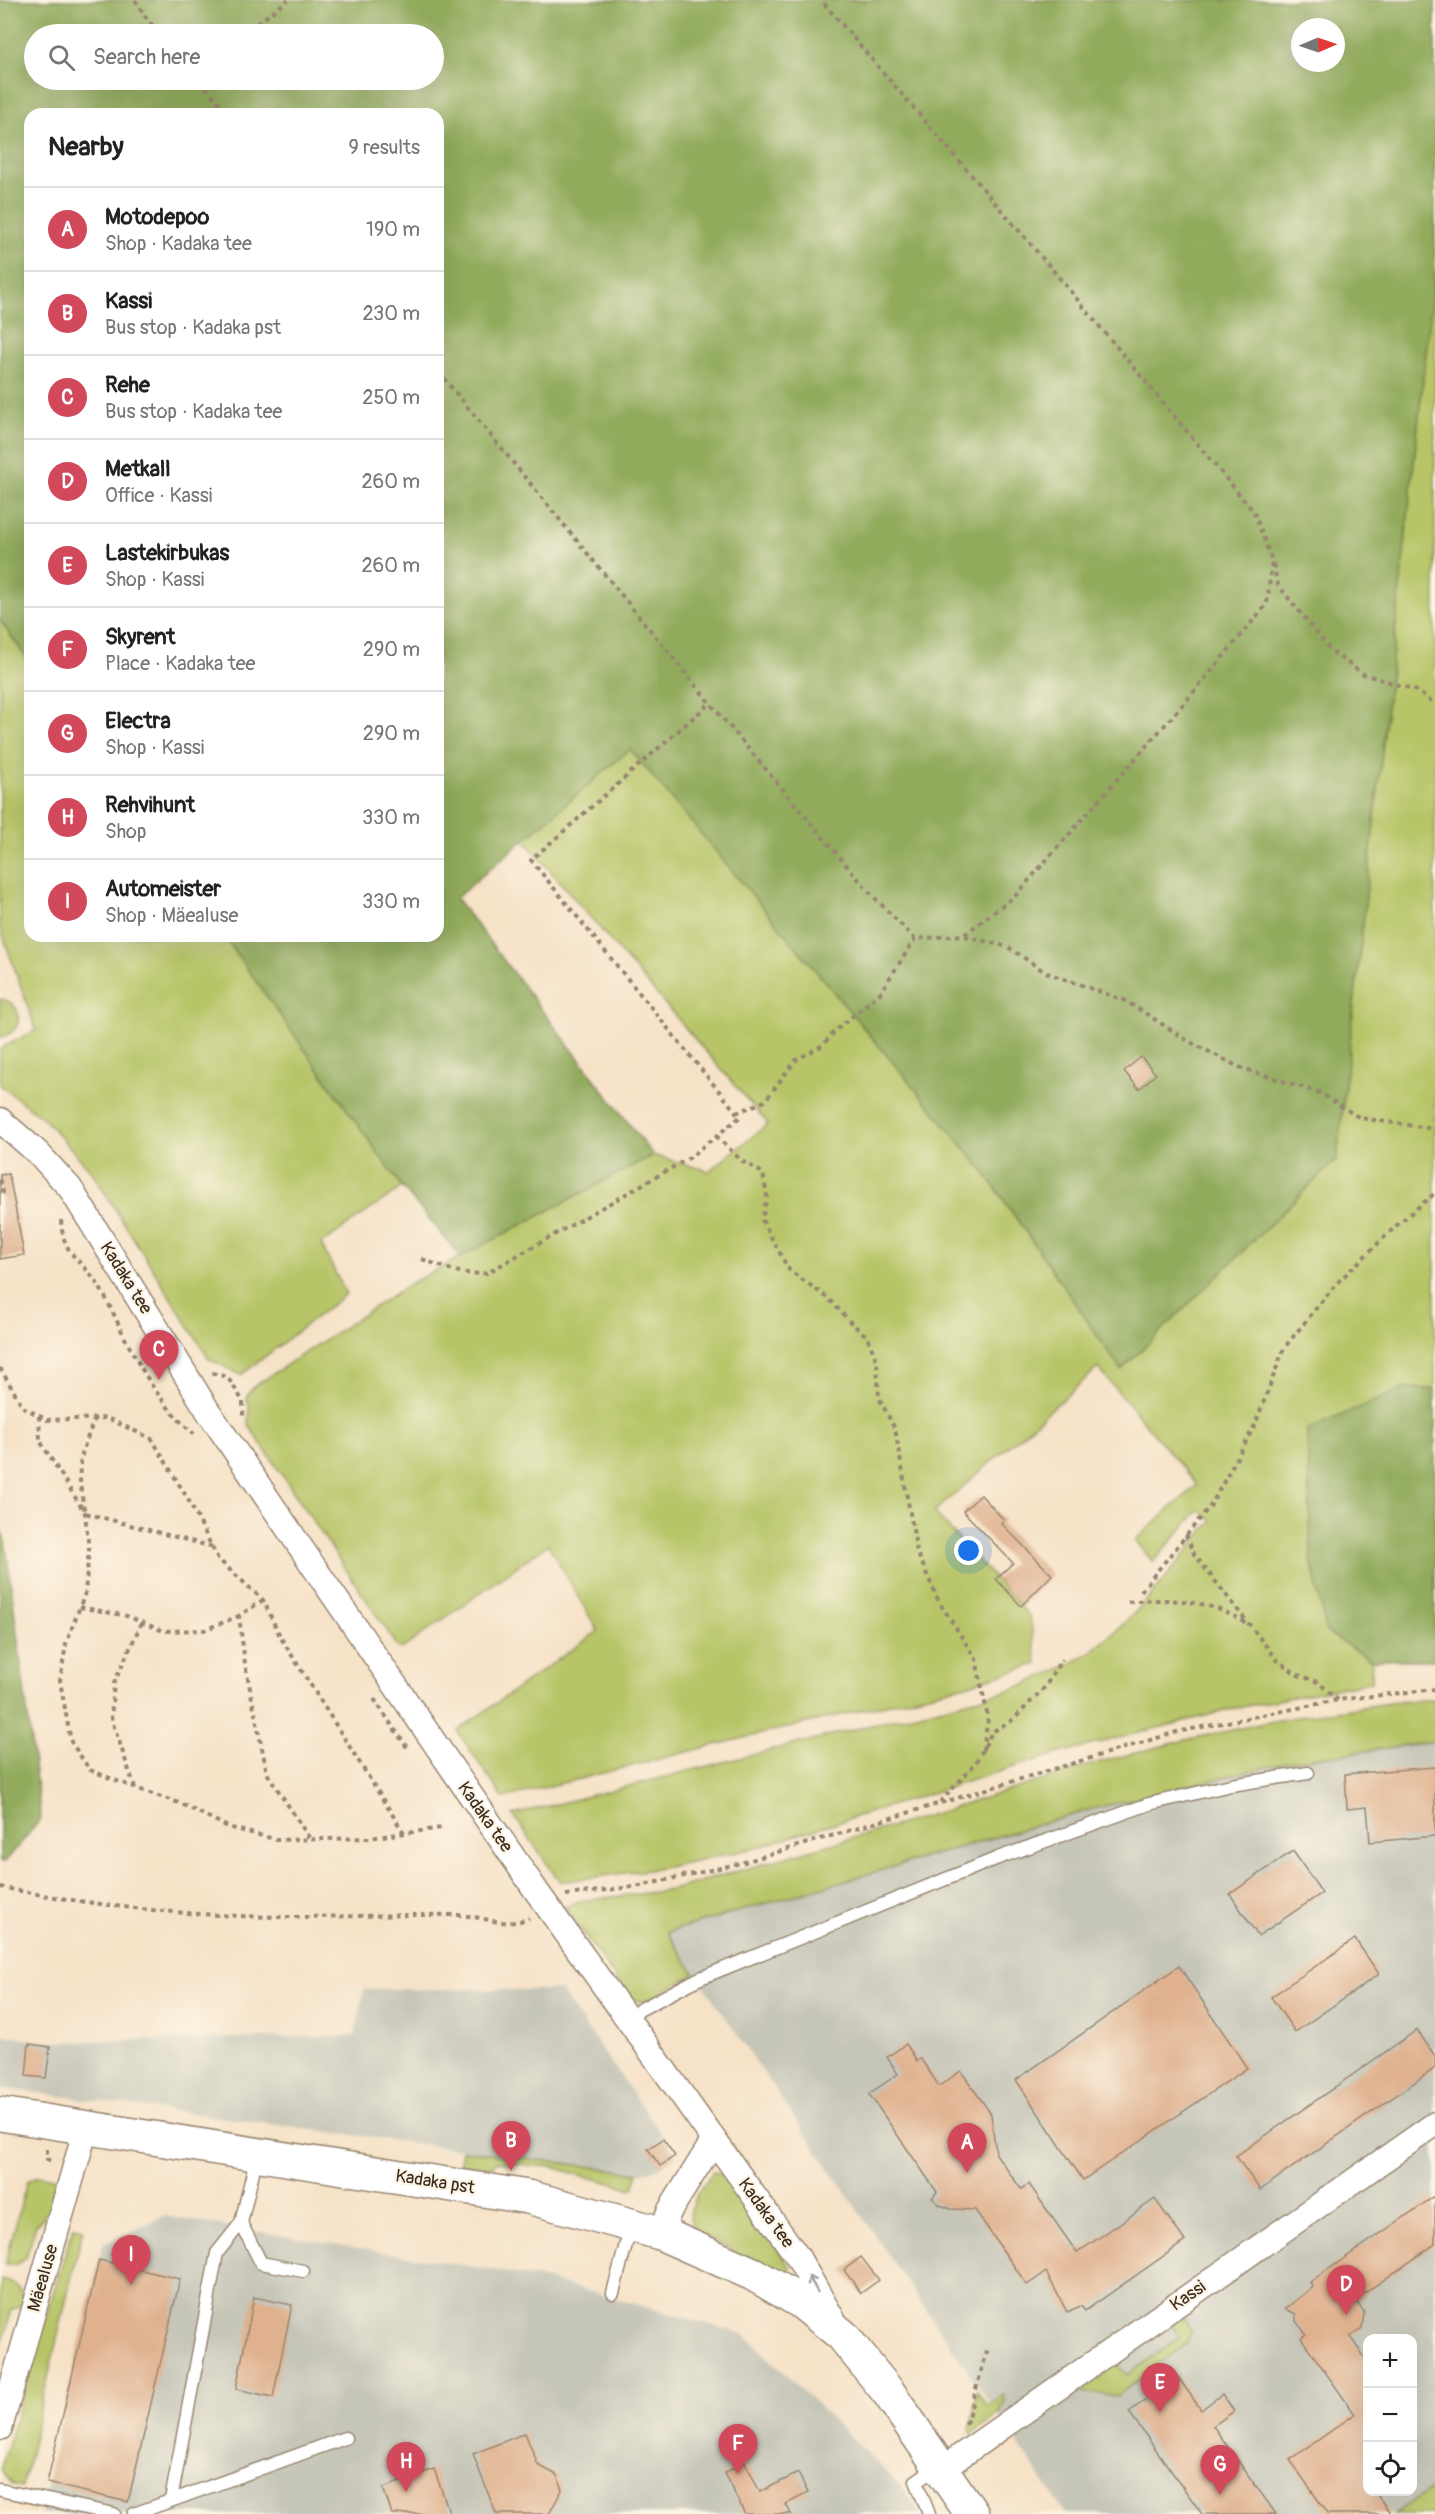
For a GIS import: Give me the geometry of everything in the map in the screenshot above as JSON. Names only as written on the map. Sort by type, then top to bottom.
[{"type":"main road","name":"Kadaka pst","points":[[0,2114],[528,2197],[646,2228],[753,2274],[801,2302],[842,2335]]},
{"type":"main road","name":"Kadaka tee","points":[[842,2335],[889,2393],[972,2514]]},
{"type":"street","name":"Kadaka tee","points":[[0,1120],[39,1154],[70,1188],[222,1431],[477,1805],[798,2256],[842,2335]]},
{"type":"street","name":"Kassi","points":[[940,2467],[1435,2124]]},
{"type":"street","name":"Mäealuse","points":[[0,2428],[86,2128]]},
{"type":"street","points":[[646,2228],[670,2210],[714,2140]]},
{"type":"lane","points":[[626,2017],[698,1979],[998,1858],[1149,1804],[1231,1785],[1308,1773]]},
{"type":"lane","points":[[171,2500],[217,2253],[241,2223],[257,2154]]},
{"type":"lane","points":[[241,2223],[261,2263],[303,2271]]},
{"type":"lane","points":[[613,2293],[646,2228]]},
{"type":"lane","points":[[134,2514],[345,2438]]},
{"type":"lane","points":[[929,2514],[916,2481],[940,2467]]},
{"type":"lane","points":[[0,2490],[114,2514]]},
{"type":"path","points":[[135,0],[151,24]]},
{"type":"path","points":[[256,24],[288,0]]},
{"type":"path","points":[[821,0],[1051,268],[1254,512],[1278,585],[1331,651],[1363,674],[1415,690],[1435,704]]},
{"type":"path","points":[[208,90],[223,108]]},
{"type":"path","points":[[444,378],[710,703],[869,892],[915,939]]},
{"type":"path","points":[[964,935],[1016,895],[1192,694],[1267,604],[1272,561]]},
{"type":"path","points":[[422,1259],[453,1272],[469,1275],[487,1273],[689,1158],[740,1117],[531,860],[710,703]]},
{"type":"path","points":[[915,939],[964,935],[1008,947],[1045,972],[1126,1001],[1190,1042],[1239,1067],[1320,1093],[1360,1118],[1435,1129]]},
{"type":"path","points":[[736,1113],[765,1101],[796,1060],[823,1045],[835,1031],[880,993],[915,939]]},
{"type":"path","points":[[716,1136],[742,1161],[763,1173],[767,1196],[762,1220],[789,1270],[828,1298],[853,1325],[867,1336],[877,1362],[879,1398],[895,1429],[917,1552],[939,1602],[976,1659],[988,1718],[983,1750]]},
{"type":"path","points":[[0,1180],[3,1193],[0,1194]]},
{"type":"path","points":[[1141,1591],[1211,1505],[1255,1425],[1284,1348],[1336,1284],[1398,1224],[1435,1193]]},
{"type":"path","points":[[0,1368],[23,1407],[47,1420],[107,1418],[152,1439],[219,1559],[263,1599],[281,1638],[404,1833]]},
{"type":"path","points":[[39,1416],[40,1441],[85,1513],[213,1547]]},
{"type":"path","points":[[95,1418],[81,1452],[78,1479],[89,1550],[85,1593],[66,1644],[60,1682],[71,1742],[90,1770],[182,1804],[228,1827],[278,1840],[369,1838],[442,1828]]},
{"type":"path","points":[[1186,1535],[1194,1554],[1277,1660],[1298,1675],[1318,1682],[1338,1700]]},
{"type":"path","points":[[80,1607],[127,1616],[163,1631],[204,1630],[239,1616],[263,1599]]},
{"type":"path","points":[[1128,1602],[1152,1599],[1190,1602],[1215,1607],[1233,1614],[1249,1625]]},
{"type":"path","points":[[239,1616],[245,1664],[267,1773],[310,1839]]},
{"type":"path","points":[[135,1788],[111,1718],[114,1683],[142,1622]]},
{"type":"path","points":[[939,1803],[976,1763],[992,1732],[1014,1719],[1045,1687],[1062,1659]]},
{"type":"path","points":[[597,1891],[640,1886],[741,1863],[1178,1732],[1338,1700],[1435,1689]]},
{"type":"path","points":[[0,1887],[136,1908],[239,1916],[326,1918],[460,1915]]},
{"type":"path","points":[[41,2144],[47,2148],[47,2159],[58,2163]]},
{"type":"path","points":[[965,2427],[988,2348]]},
{"type":"shaded area","points":[[1435,1741],[1435,2514],[1066,2514],[667,1932],[1096,1808],[1287,1762]]},
{"type":"shaded area","points":[[364,1989],[560,1990],[676,2155],[658,2169],[638,2173],[0,2088],[0,2035],[48,2042],[355,2036]]},
{"type":"shaded area","points":[[164,2216],[540,2278],[744,2334],[904,2489],[921,2514],[42,2514],[47,2483],[103,2244]]},
{"type":"green space","points":[[0,0],[1435,0],[1435,271],[1337,1159],[1121,1370],[983,1170],[630,749],[456,898],[653,1155],[461,1257],[402,1187],[228,942],[444,942],[444,108],[24,108],[24,654],[0,620]]},
{"type":"green space","points":[[1435,271],[1435,1389],[1405,1388],[1379,1400],[1326,1632],[1372,1660],[1371,1682],[1236,1708],[1056,1754],[755,1848],[662,1868],[560,1882],[513,1815],[1011,1690],[1054,1672],[1094,1649],[1111,1636],[1157,1588],[1212,1520],[1199,1510],[1153,1562],[1135,1540],[1197,1485],[1098,1368],[934,1512],[1030,1617],[1037,1664],[966,1685],[503,1798],[457,1731],[598,1631],[548,1544],[402,1649],[398,1647],[249,1426],[249,1406],[246,1397],[253,1387],[408,1285],[653,1155],[709,1171],[768,1124],[524,840],[630,749],[983,1170],[1121,1370],[1337,1159]]},
{"type":"green space","points":[[0,620],[24,654],[24,942],[228,942],[402,1187],[321,1244],[346,1294],[241,1375],[209,1359],[92,1172],[45,1120],[0,1085],[0,1049],[36,1030],[0,927]]},
{"type":"green space","points":[[0,999],[14,1006],[18,1018],[14,1030],[0,1037]]},
{"type":"green space","points":[[1405,1388],[1435,1389],[1435,1660],[1372,1660],[1326,1632],[1311,1559],[1307,1430]]},
{"type":"green space","points":[[0,1530],[5,1539],[41,1819],[5,1862],[0,1862]]},
{"type":"green space","points":[[1435,1699],[1435,1741],[1287,1762],[1096,1808],[667,1932],[695,1974],[644,2002],[630,1999],[565,1907],[579,1901],[672,1890],[911,1821],[1100,1762],[1190,1739],[1284,1719],[1396,1702]]},
{"type":"green space","points":[[462,2150],[638,2173],[633,2189],[551,2167],[495,2162],[493,2167],[460,2164]]},
{"type":"green space","points":[[713,2172],[724,2174],[789,2265],[791,2269],[787,2274],[783,2275],[697,2233],[690,2217],[693,2201]]},
{"type":"green space","points":[[38,2176],[56,2178],[52,2208],[36,2225],[26,2258],[15,2265],[5,2265],[27,2181]]},
{"type":"green space","points":[[73,2227],[83,2229],[22,2487],[13,2485],[0,2470]]},
{"type":"green space","points":[[1,2280],[18,2287],[22,2294],[23,2304],[12,2310],[0,2349]]},
{"type":"green space","points":[[1181,2317],[1186,2321],[1191,2332],[1186,2344],[1117,2396],[1073,2391],[1114,2361],[1127,2375],[1180,2337],[1169,2321]]},
{"type":"green space","points":[[977,2391],[987,2406],[1003,2395],[1005,2399],[1000,2414],[972,2434],[970,2430]]},
{"type":"green space","points":[[1435,2486],[1435,2514],[1394,2514]]},
{"type":"building","points":[[1141,1057],[1156,1074],[1139,1089],[1124,1071]]},
{"type":"building","points":[[9,1174],[24,1255],[0,1259],[0,1175]]},
{"type":"building","points":[[981,1495],[1004,1520],[1001,1523],[1052,1575],[1021,1606],[996,1579],[1013,1563],[963,1511]]},
{"type":"building","points":[[1435,1767],[1435,1836],[1370,1842],[1367,1807],[1347,1809],[1345,1774]]},
{"type":"building","points":[[1293,1851],[1322,1893],[1258,1936],[1230,1894]]},
{"type":"building","points":[[1355,1939],[1379,1974],[1295,2032],[1271,1997]]},
{"type":"building","points":[[1179,1966],[1247,2068],[1083,2180],[1016,2080]]},
{"type":"building","points":[[1417,2030],[1435,2056],[1435,2068],[1260,2190],[1236,2156]]},
{"type":"building","points":[[29,2044],[50,2047],[46,2078],[26,2076]]},
{"type":"building","points":[[906,2044],[917,2061],[920,2058],[939,2086],[961,2071],[991,2114],[996,2154],[1021,2189],[1029,2184],[1077,2253],[1155,2199],[1185,2241],[1085,2311],[1081,2306],[1067,2312],[1046,2272],[1027,2285],[975,2210],[951,2209],[940,2205],[932,2198],[937,2192],[869,2094],[898,2074],[887,2057]]},
{"type":"building","points":[[663,2139],[675,2156],[660,2166],[648,2149]]},
{"type":"building","points":[[1435,2196],[1435,2244],[1355,2300],[1364,2312],[1362,2328],[1350,2337],[1363,2355],[1363,2496],[1378,2496],[1391,2514],[1328,2514],[1290,2460],[1355,2414],[1301,2338],[1306,2334],[1296,2321],[1296,2314],[1285,2309],[1313,2287],[1310,2282]]},
{"type":"building","points":[[861,2257],[879,2280],[861,2293],[844,2270]]},
{"type":"building","points":[[99,2260],[180,2279],[128,2502],[47,2483]]},
{"type":"building","points":[[254,2297],[292,2305],[273,2397],[236,2389]]},
{"type":"building","points":[[1178,2377],[1201,2410],[1222,2394],[1234,2411],[1213,2426],[1276,2514],[1202,2514],[1129,2412]]},
{"type":"building","points":[[525,2433],[538,2465],[557,2475],[562,2490],[549,2514],[496,2514],[473,2454]]},
{"type":"building","points":[[745,2462],[760,2492],[798,2473],[808,2493],[786,2504],[791,2514],[745,2514],[724,2473]]},
{"type":"building","points":[[434,2469],[450,2514],[392,2514],[383,2488]]},
{"type":"place","name":"Rehe","points":[[159,1380]]},
{"type":"place","name":"Kassi","points":[[511,2171]]},
{"type":"place","name":"Motodepoo","points":[[967,2173]]},
{"type":"place","name":"Automeister","points":[[131,2285]]},
{"type":"place","name":"Metkall","points":[[1346,2315]]},
{"type":"place","name":"Lastekirbukas","points":[[1160,2413]]},
{"type":"place","name":"Skyrent","points":[[738,2474]]},
{"type":"place","name":"Rehvihunt","points":[[406,2492]]},
{"type":"place","name":"Electra","points":[[1220,2495]]}]
